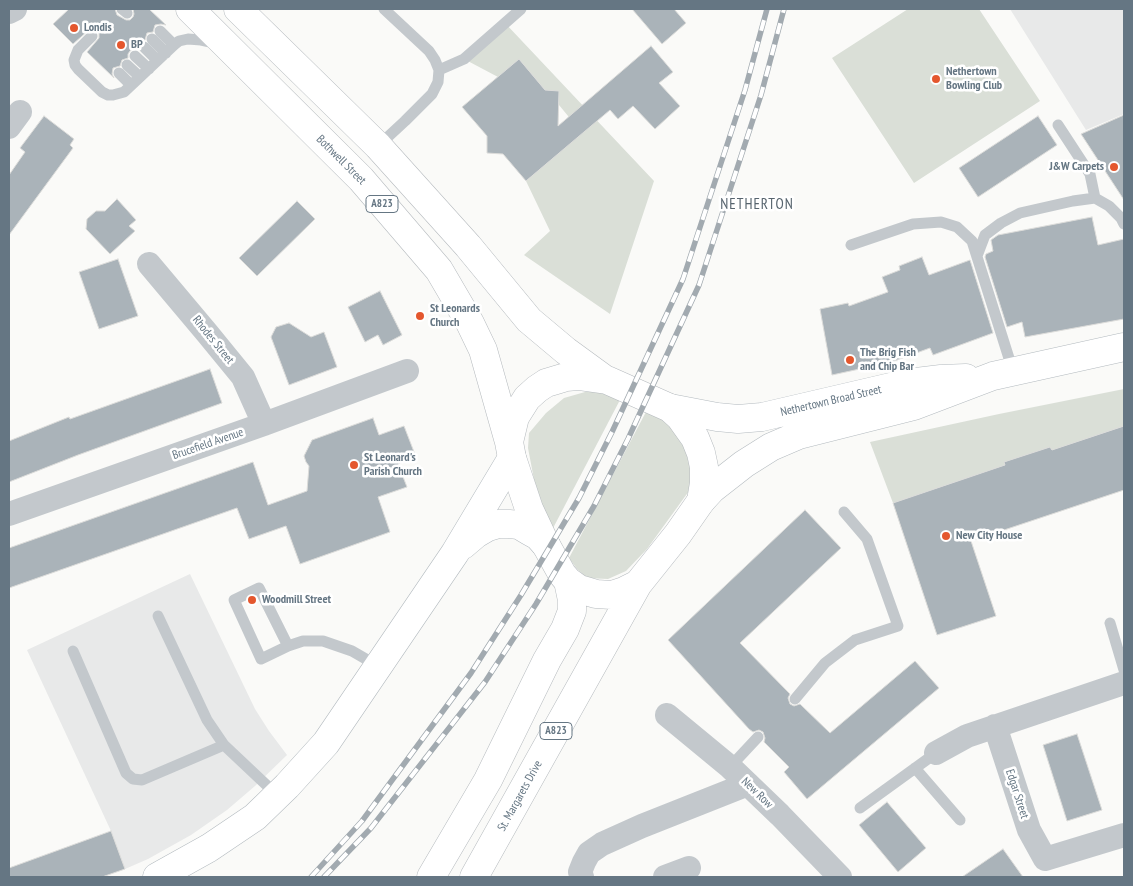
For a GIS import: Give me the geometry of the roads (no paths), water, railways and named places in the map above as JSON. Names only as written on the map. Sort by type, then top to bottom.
[{"type":"main road","name":"Bothwell Street","points":[[190,9],[361,179],[439,270],[483,350],[510,450]]},
{"type":"main road","name":"A823","points":[[238,9],[378,146],[468,246],[529,320],[566,352],[607,380],[670,408],[680,417],[696,438],[704,467],[701,501],[678,534],[638,584],[612,595],[596,594],[579,589],[568,581],[554,561],[529,509],[510,450],[515,418],[520,408],[537,389],[546,383],[566,377],[593,377],[607,380]]},
{"type":"main road","name":"Nethertown Broad Street","points":[[670,408],[717,417],[738,419],[762,417],[908,383],[1003,373],[1124,347]]},
{"type":"main road","name":"Nethertown Broad Street","points":[[701,501],[712,489],[744,464],[771,447],[787,440],[808,432],[914,406],[1003,373]]},
{"type":"main road","points":[[157,877],[217,843],[255,816],[287,786],[326,742],[455,553],[510,450]]},
{"type":"main road","points":[[455,553],[476,534],[498,524],[519,525],[538,536],[546,545]]},
{"type":"main road","name":"A823","points":[[431,877],[488,780],[547,660],[565,629],[572,611],[568,581]]},
{"type":"main road","name":"St. Margarets Drive","points":[[474,877],[638,584]]},
{"type":"street","points":[[9,12],[16,9]]},
{"type":"street","name":"Rhodes Street","points":[[149,264],[208,333],[242,378],[264,424]]},
{"type":"street","name":"Brucefield Avenue","points":[[9,514],[264,424],[407,371]]},
{"type":"street","points":[[936,753],[967,736],[1124,683]]},
{"type":"street","name":"New Row","points":[[667,715],[730,767],[840,877]]},
{"type":"street","name":"Edgar Street","points":[[994,726],[1029,830],[1048,868],[1124,835]]},
{"type":"street","points":[[582,877],[580,872],[586,857],[602,844],[748,784]]},
{"type":"street","points":[[665,877],[689,868]]},
{"type":"lane","points":[[378,146],[432,94],[438,82],[439,70],[429,51],[384,9]]},
{"type":"lane","points":[[439,70],[464,59],[521,9]]},
{"type":"lane","points":[[166,53],[152,39],[166,53]]},
{"type":"lane","points":[[91,42],[78,50],[74,60],[75,65],[102,92],[108,95],[118,95],[124,92],[179,41],[188,39],[201,40],[228,47]]},
{"type":"lane","points":[[136,56],[140,77]]},
{"type":"lane","points":[[123,69],[140,77]]},
{"type":"lane","points":[[1058,125],[1090,174],[1095,198]]},
{"type":"lane","points":[[977,256],[985,235],[1001,223],[1020,213],[1073,201],[1095,198],[1109,206],[1124,224]]},
{"type":"lane","points":[[851,245],[913,224],[941,222],[957,227],[972,241],[977,256],[1003,373]]},
{"type":"lane","points":[[795,699],[825,663],[855,640],[898,626],[867,539],[844,512]]},
{"type":"lane","points":[[288,646],[259,588],[234,600],[261,659],[303,641],[323,641],[352,651],[378,666]]},
{"type":"lane","points":[[158,616],[207,720],[224,745],[277,796]]},
{"type":"lane","points":[[1110,623],[1124,670]]},
{"type":"lane","points":[[73,651],[126,773],[133,779],[142,780],[224,745]]},
{"type":"lane","points":[[730,767],[758,737]]},
{"type":"lane","points":[[860,808],[936,753]]},
{"type":"lane","points":[[915,768],[960,820]]},
{"type":"railway","points":[[311,877],[362,821],[471,673],[521,595],[579,498],[683,279],[745,90],[767,9]]},
{"type":"railway","points":[[324,877],[371,828],[485,682],[536,604],[594,506],[628,439],[699,285],[761,95],[784,9]]},
{"type":"place","name":"Londis","points":[[74,28]]},
{"type":"place","name":"BP","points":[[121,45]]},
{"type":"place","name":"Nethertown Bowling Club","points":[[936,79]]},
{"type":"place","name":"J&W Carpets","points":[[1114,167]]},
{"type":"place","name":"St Leonards Church","points":[[420,316]]},
{"type":"place","name":"The Brig Fish and Chip Bar","points":[[850,360]]},
{"type":"place","name":"St Leonard's Parish Church","points":[[354,465]]},
{"type":"place","name":"New City House","points":[[946,536]]},
{"type":"place","name":"Woodmill Street","points":[[252,600]]},
{"type":"district","name":"NETHERTON","points":[[757,205]]}]
